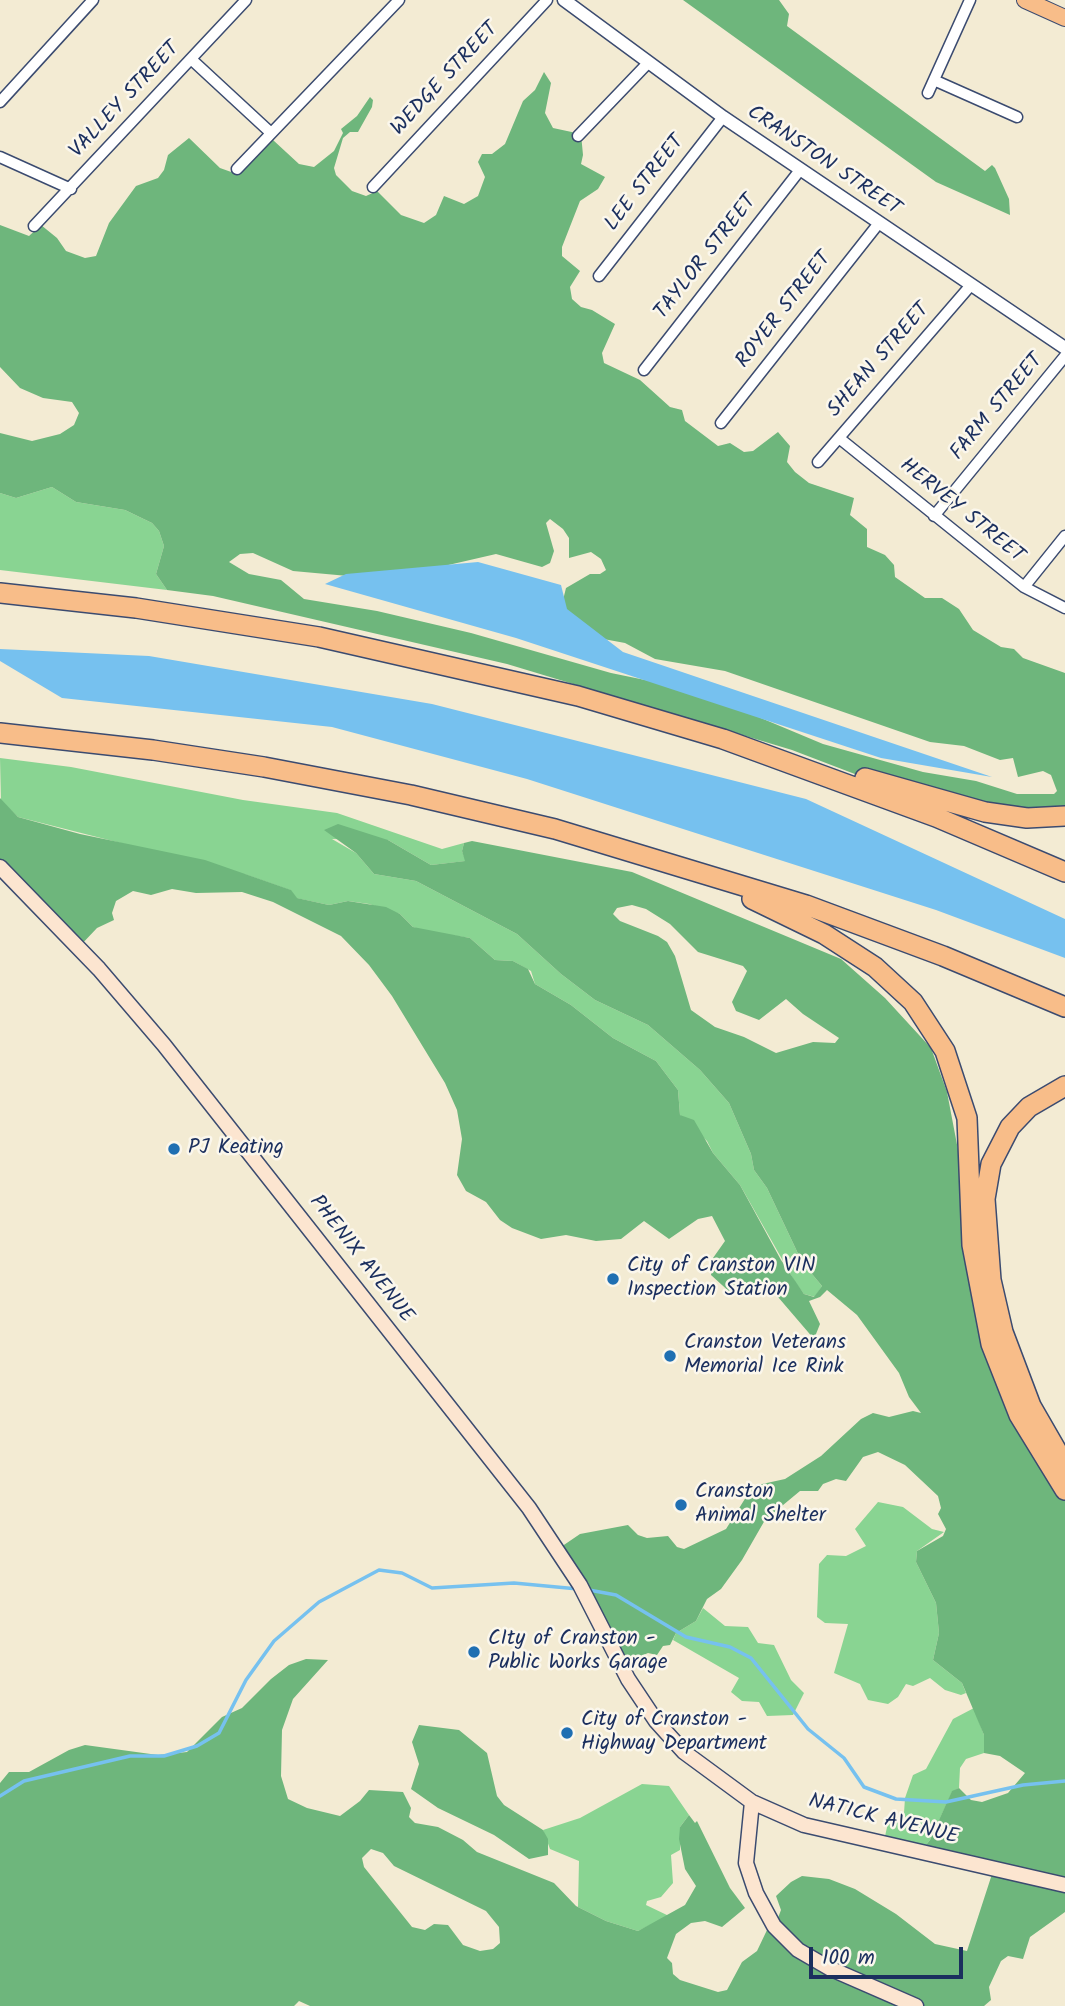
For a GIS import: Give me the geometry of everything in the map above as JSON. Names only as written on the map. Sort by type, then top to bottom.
[{"type":"highway","points":[[0,593],[186,615],[369,647],[578,696],[723,739],[936,817],[1065,872]]},
{"type":"highway","points":[[0,733],[153,750],[301,773],[459,806],[628,849],[853,922],[1065,1007]]},
{"type":"highway","points":[[723,739],[799,756],[968,808],[1019,817],[1065,816]]},
{"type":"highway","points":[[628,849],[785,913],[843,945],[901,989],[936,1033],[956,1076],[967,1118],[972,1245],[991,1344],[1019,1415],[1065,1490]]},
{"type":"highway","points":[[1065,1086],[1041,1098],[1010,1127],[991,1164],[985,1199],[991,1280],[1003,1332],[1031,1406],[1065,1465]]},
{"type":"main road","points":[[1025,0],[1065,18]]},
{"type":"main road","name":"PHENIX AVENUE","points":[[0,867],[99,969],[164,1045],[529,1508],[580,1585],[628,1679],[646,1707]]},
{"type":"main road","name":"NATICK AVENUE","points":[[646,1707],[691,1758],[751,1802],[797,1822],[837,1835],[1065,1885]]},
{"type":"main road","points":[[751,1802],[746,1863],[756,1893],[774,1926],[798,1950],[829,1968],[916,2006]]},
{"type":"street","points":[[0,102],[93,0]]},
{"type":"street","name":"VALLEY STREET","points":[[34,226],[246,0]]},
{"type":"street","points":[[237,169],[399,0]]},
{"type":"street","name":"WEDGE STREET","points":[[373,187],[547,0]]},
{"type":"street","name":"CRANSTON STREET","points":[[564,0],[723,117],[1065,348]]},
{"type":"street","points":[[928,93],[936,81],[970,0]]},
{"type":"street","points":[[191,59],[271,133]]},
{"type":"street","points":[[578,136],[648,63]]},
{"type":"street","points":[[936,81],[1017,117]]},
{"type":"street","name":"LEE STREET","points":[[599,276],[723,117]]},
{"type":"street","points":[[0,157],[71,189]]},
{"type":"street","name":"TAYLOR STREET","points":[[644,370],[800,170]]},
{"type":"street","name":"ROYER STREET","points":[[721,423],[879,223]]},
{"type":"street","name":"SHEAN STREET","points":[[818,462],[971,285]]},
{"type":"street","name":"FARM STREET","points":[[934,516],[1065,356]]},
{"type":"street","name":"HERVEY STREET","points":[[839,438],[1024,587],[1065,608]]},
{"type":"street","points":[[1024,587],[1065,536]]},
{"type":"green space","points":[[683,0],[779,0],[789,14],[787,26],[985,171],[992,165],[1009,199],[1010,215],[936,182]]},
{"type":"green space","points":[[544,72],[551,83],[545,113],[553,128],[581,134],[581,164],[605,177],[598,189],[580,201],[562,247],[562,256],[580,271],[570,287],[572,299],[581,307],[592,310],[615,324],[602,353],[604,363],[640,380],[670,407],[682,410],[685,421],[718,446],[730,443],[744,452],[753,451],[778,432],[790,446],[787,462],[795,472],[809,483],[854,498],[850,515],[867,529],[867,547],[885,555],[894,565],[895,577],[925,598],[942,598],[959,609],[973,630],[1001,647],[1014,649],[1023,658],[1065,673],[1065,817],[1036,818],[860,776],[792,750],[507,664],[213,596],[167,590],[156,574],[164,546],[159,531],[152,523],[125,510],[76,502],[52,487],[16,498],[0,493],[0,433],[32,441],[60,434],[74,425],[79,413],[72,402],[43,398],[20,388],[0,367],[0,225],[29,236],[41,225],[57,238],[66,251],[85,258],[96,256],[109,223],[136,186],[158,178],[164,170],[168,155],[189,138],[220,168],[234,173],[245,168],[273,140],[299,164],[314,167],[334,151],[343,133],[341,129],[357,116],[370,97],[373,100],[372,107],[358,132],[350,132],[343,138],[334,168],[336,175],[352,191],[366,196],[377,191],[401,215],[424,223],[436,215],[444,196],[464,204],[478,196],[485,177],[478,162],[482,154],[492,154],[505,144],[523,101],[535,90]],"holes":[[[550,519],[563,529],[569,538],[569,558],[591,552],[601,559],[606,570],[600,574],[590,574],[566,588],[563,600],[571,633],[625,643],[655,659],[725,671],[930,742],[964,746],[1000,760],[1013,758],[1018,777],[1043,771],[1051,775],[1057,791],[1054,794],[1017,794],[976,781],[923,772],[823,744],[694,690],[611,673],[471,633],[377,611],[304,599],[281,580],[249,574],[229,562],[240,554],[253,553],[293,571],[348,576],[444,566],[496,554],[542,567],[550,563],[554,551],[546,523]]]},
{"type":"green space","points":[[52,487],[76,502],[125,510],[152,523],[159,531],[164,546],[156,574],[167,590],[0,570],[0,493],[16,498]]},
{"type":"green space","points":[[0,758],[71,767],[243,800],[337,813],[442,849],[464,843],[462,851],[466,861],[431,865],[388,840],[332,839],[356,853],[374,874],[416,881],[517,934],[561,974],[595,1000],[648,1025],[700,1070],[729,1103],[751,1154],[754,1170],[767,1188],[802,1262],[822,1286],[815,1297],[804,1294],[795,1282],[740,1185],[713,1153],[707,1141],[680,1115],[678,1090],[656,1061],[613,1038],[571,1005],[535,984],[531,971],[513,961],[495,960],[470,938],[424,931],[413,927],[400,914],[369,904],[348,901],[329,905],[296,898],[290,890],[247,875],[18,817],[1,801]]},
{"type":"green space","points":[[0,798],[18,817],[80,834],[205,860],[291,890],[297,898],[329,905],[348,901],[386,907],[400,914],[413,927],[470,938],[495,960],[513,961],[528,969],[535,984],[571,1005],[613,1038],[656,1061],[678,1090],[680,1115],[694,1120],[713,1153],[740,1185],[781,1260],[804,1294],[814,1297],[822,1286],[802,1262],[767,1188],[754,1170],[751,1154],[729,1103],[700,1070],[648,1025],[595,1000],[561,974],[517,934],[416,881],[374,874],[356,853],[324,830],[338,824],[388,840],[431,865],[465,861],[462,851],[464,843],[472,841],[632,872],[841,959],[885,998],[931,1048],[947,1092],[974,1234],[1065,1488],[1065,1912],[1030,1937],[1023,1959],[1008,1956],[1001,1961],[989,1987],[991,2000],[984,2006],[310,2006],[299,2001],[294,2006],[0,2006],[0,1783],[9,1772],[29,1772],[69,1750],[85,1745],[158,1755],[187,1752],[222,1717],[242,1708],[289,1665],[306,1659],[328,1660],[293,1699],[282,1730],[281,1776],[288,1799],[307,1808],[340,1816],[360,1801],[369,1790],[403,1792],[411,1808],[409,1817],[415,1823],[438,1827],[463,1840],[477,1852],[554,1883],[576,1906],[606,1921],[638,1931],[685,1905],[696,1886],[685,1869],[679,1839],[680,1827],[689,1815],[695,1823],[697,1821],[730,1888],[745,1908],[722,1927],[705,1921],[691,1923],[676,1934],[667,1958],[672,1963],[673,1974],[680,1980],[718,1992],[727,1990],[742,1962],[757,1951],[767,1930],[773,1931],[781,1910],[776,1896],[802,1876],[829,1879],[855,1889],[896,1914],[935,1944],[967,1951],[993,1871],[922,1850],[930,1840],[952,1791],[959,1788],[971,1800],[982,1802],[1008,1793],[1025,1773],[1000,1756],[984,1753],[984,1735],[962,1683],[933,1660],[939,1633],[936,1603],[916,1562],[917,1551],[943,1536],[946,1529],[938,1514],[941,1508],[938,1496],[905,1465],[878,1452],[863,1457],[846,1481],[836,1479],[823,1484],[818,1491],[800,1491],[765,1520],[742,1560],[721,1589],[707,1599],[696,1621],[676,1633],[670,1645],[663,1646],[657,1655],[648,1653],[623,1664],[558,1549],[580,1534],[628,1525],[638,1535],[647,1538],[668,1536],[677,1547],[684,1549],[726,1529],[753,1486],[785,1479],[821,1456],[861,1419],[873,1413],[889,1417],[913,1411],[921,1413],[909,1397],[899,1373],[857,1315],[827,1290],[820,1297],[809,1301],[820,1324],[814,1339],[766,1283],[733,1295],[711,1275],[713,1258],[725,1241],[712,1216],[698,1219],[669,1239],[644,1221],[621,1239],[596,1241],[566,1235],[541,1239],[512,1228],[500,1220],[486,1202],[466,1191],[457,1175],[462,1139],[457,1110],[445,1083],[392,996],[369,965],[341,936],[273,902],[242,892],[196,893],[172,889],[151,895],[133,891],[116,901],[112,913],[114,920],[97,928],[79,947],[0,868]],"holes":[[[632,905],[646,909],[670,924],[698,952],[743,966],[747,971],[732,1002],[736,1011],[759,1020],[786,999],[839,1038],[835,1043],[813,1042],[776,1053],[744,1037],[715,1027],[691,1010],[675,956],[667,942],[620,921],[613,914],[617,908]],[[371,1849],[383,1853],[394,1866],[486,1911],[499,1927],[500,1943],[493,1949],[480,1951],[463,1945],[448,1925],[434,1924],[425,1930],[412,1927],[364,1867],[362,1858]]]},
{"type":"green space","points":[[878,1502],[903,1507],[932,1529],[944,1532],[917,1551],[916,1562],[936,1603],[939,1633],[933,1660],[962,1683],[966,1693],[961,1695],[945,1690],[930,1678],[913,1686],[906,1684],[898,1697],[888,1704],[868,1700],[860,1684],[834,1673],[848,1624],[825,1623],[817,1617],[819,1564],[827,1555],[846,1556],[866,1546],[855,1529]]},
{"type":"green space","points":[[703,1608],[725,1626],[748,1627],[758,1643],[774,1645],[791,1680],[804,1693],[793,1715],[767,1716],[759,1702],[742,1701],[731,1692],[739,1678],[673,1640],[676,1633],[696,1621]]},
{"type":"green space","points":[[974,1708],[984,1735],[984,1753],[966,1759],[960,1768],[959,1788],[952,1792],[930,1840],[922,1850],[883,1845],[888,1823],[904,1813],[905,1798],[913,1775],[926,1769],[953,1719]]},
{"type":"green space","points":[[419,1725],[459,1730],[487,1753],[497,1796],[504,1805],[543,1830],[548,1839],[548,1855],[529,1859],[494,1835],[438,1808],[411,1789],[419,1764],[412,1742]]},
{"type":"green space","points":[[642,1784],[669,1786],[689,1815],[680,1827],[680,1850],[671,1855],[673,1883],[661,1897],[647,1901],[646,1905],[669,1916],[638,1931],[606,1921],[578,1907],[579,1861],[550,1849],[543,1830],[580,1818]]},
{"type":"water","points":[[478,562],[561,585],[567,609],[623,652],[992,777],[881,758],[516,638],[325,584],[346,574]]},
{"type":"water","points":[[0,649],[149,656],[432,704],[806,799],[1065,919],[1065,958],[936,910],[527,779],[332,727],[62,698],[0,661]]},
{"type":"waterway","points":[[0,1796],[24,1781],[130,1756],[164,1756],[197,1746],[219,1733],[246,1680],[274,1641],[319,1602],[379,1570],[402,1573],[432,1588],[514,1583],[578,1589]]},
{"type":"waterway","points":[[589,1590],[616,1595],[686,1637],[730,1647],[751,1658],[808,1729],[844,1758],[864,1787],[896,1799],[946,1802],[1023,1785],[1065,1781]]},
{"type":"place","name":"PJ Keating","points":[[174,1149]]},
{"type":"place","name":"City of Cranston VIN Inspection Station","points":[[613,1279]]},
{"type":"place","name":"Cranston Veterans Memorial Ice Rink","points":[[670,1356]]},
{"type":"place","name":"Cranston Animal Shelter","points":[[681,1505]]},
{"type":"place","name":"CIty of Cranston - Public Works Garage","points":[[474,1652]]},
{"type":"place","name":"City of Cranston - Highway Department","points":[[567,1733]]}]
